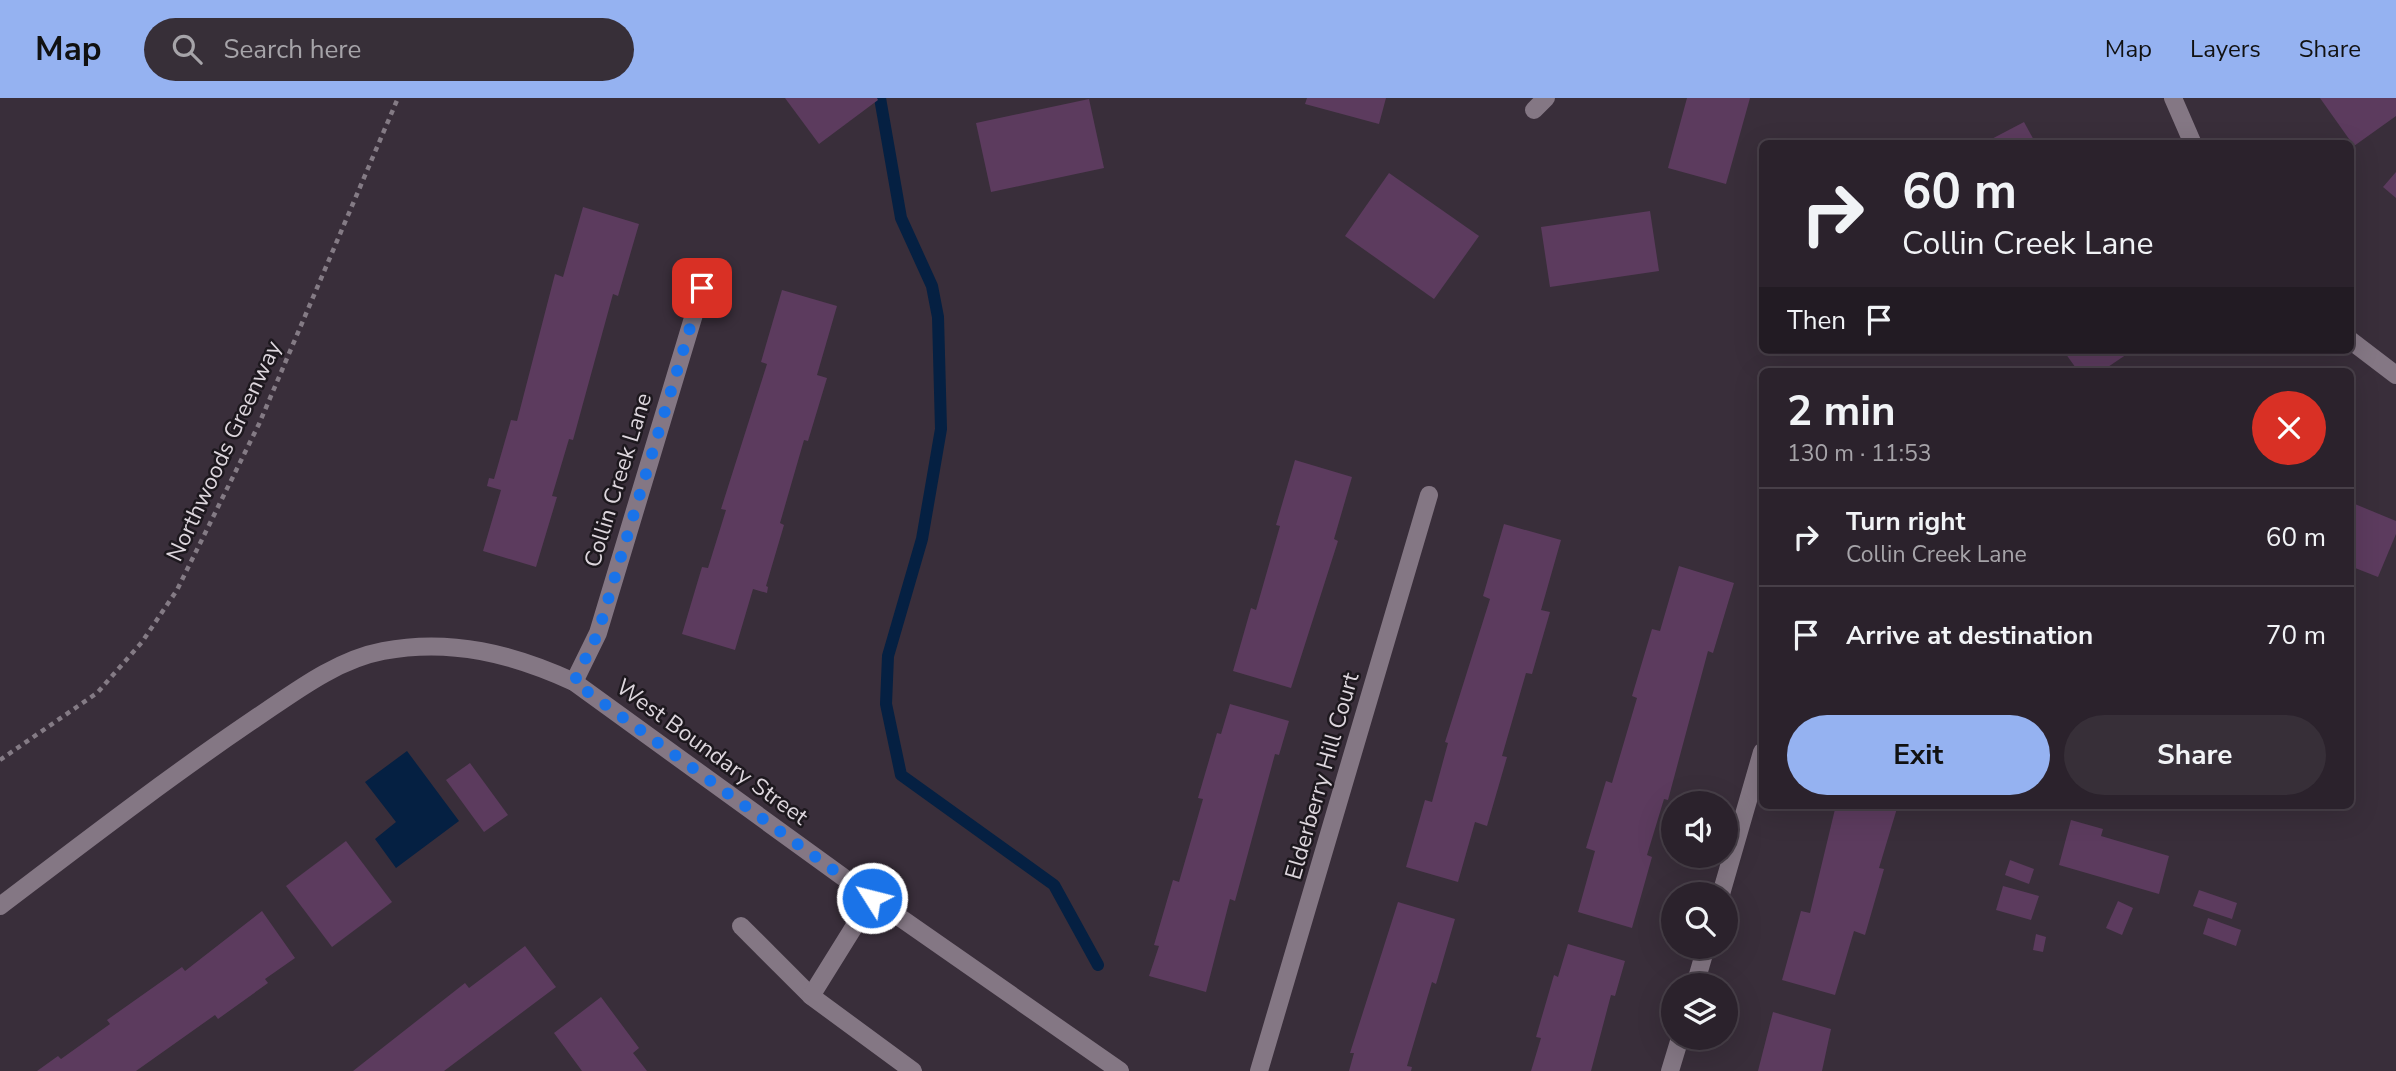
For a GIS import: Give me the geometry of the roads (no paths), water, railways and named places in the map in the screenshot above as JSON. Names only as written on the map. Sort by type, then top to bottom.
[{"type":"street","points":[[2173,98],[2191,140]]},
{"type":"street","name":"Collin Creek Lane","points":[[574,682],[598,633],[702,288]]},
{"type":"street","points":[[2354,343],[2396,375]]},
{"type":"street","name":"Elderberry Hill Court","points":[[1259,1071],[1429,495]]},
{"type":"street","name":"West Boundary Street","points":[[0,906],[229,737],[306,684],[348,662],[381,651],[455,646],[520,660],[574,682],[872,898],[1120,1071]]},
{"type":"street","points":[[1724,882],[1759,762]]},
{"type":"street","points":[[811,996],[872,898]]},
{"type":"street","points":[[741,926],[811,996],[913,1071]]},
{"type":"street","points":[[1670,1071],[1676,1050]]},
{"type":"water","points":[[407,751],[459,821],[396,868],[375,839],[396,822],[365,782]]},
{"type":"waterway","points":[[880,98],[901,218],[932,286],[938,317],[941,429],[922,539],[888,656],[886,704],[901,775],[1054,885],[1098,965]]}]
